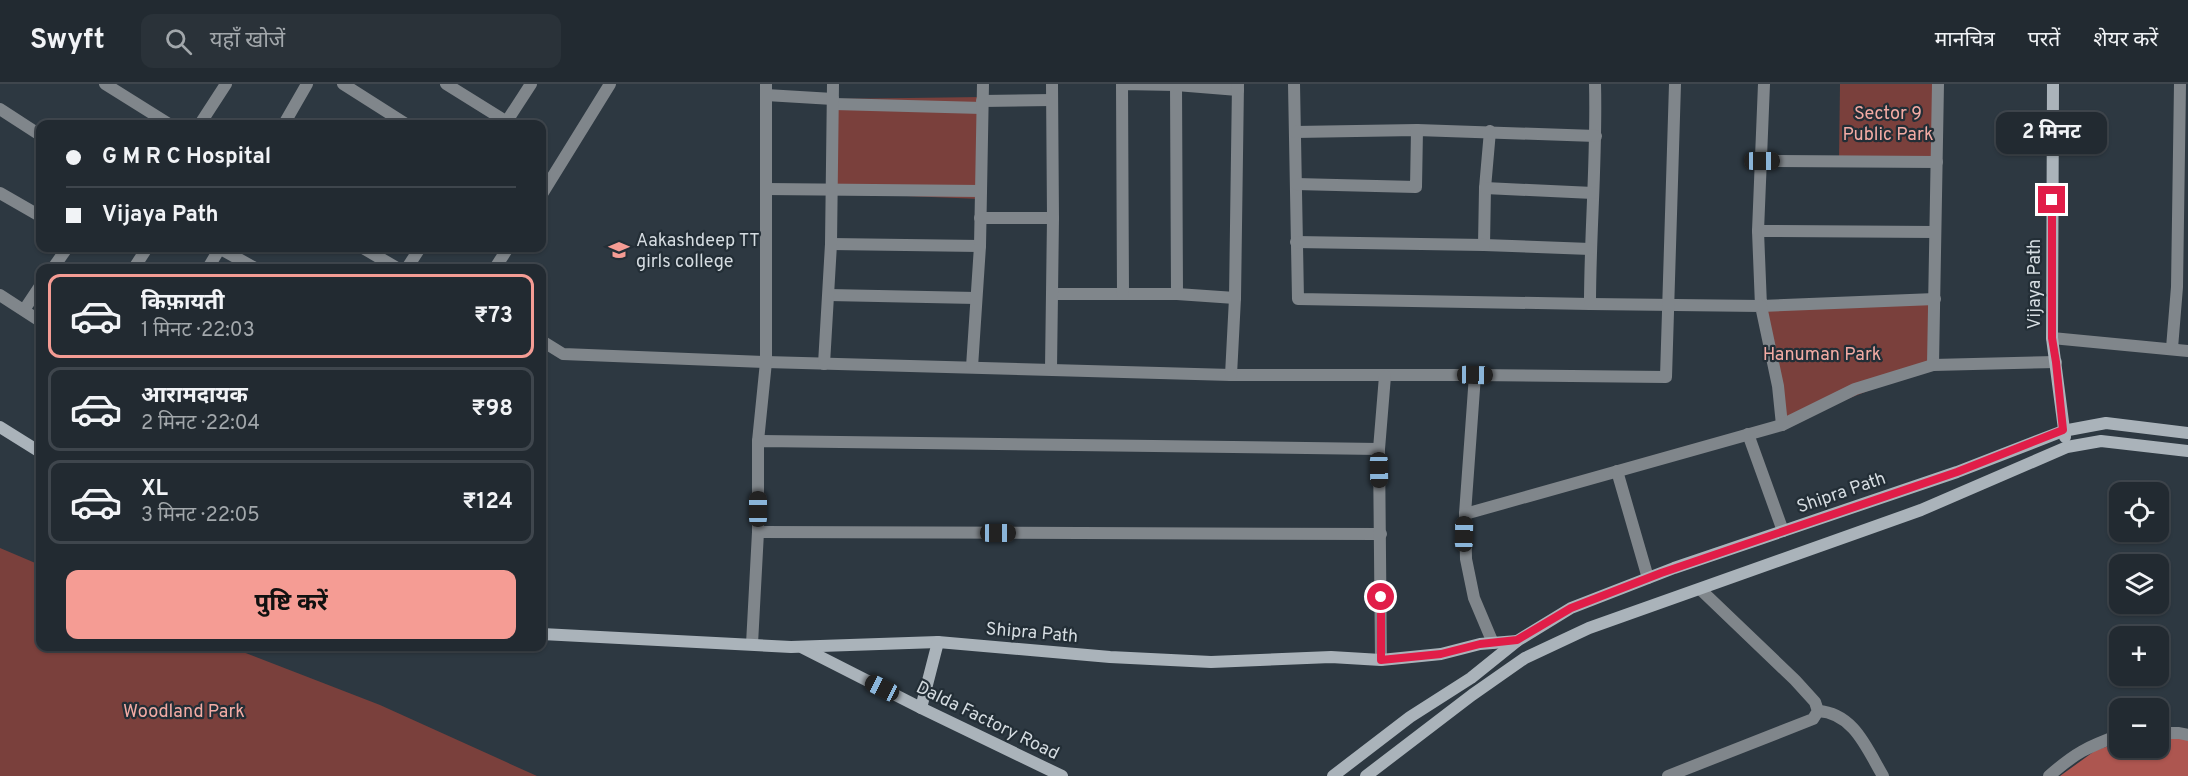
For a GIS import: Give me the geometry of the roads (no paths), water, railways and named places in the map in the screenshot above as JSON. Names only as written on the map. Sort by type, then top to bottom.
[{"type":"street","points":[[105,84],[163,120]]},
{"type":"street","points":[[203,120],[226,84]]},
{"type":"street","points":[[290,120],[307,84]]},
{"type":"street","points":[[343,84],[400,120]]},
{"type":"street","points":[[446,84],[501,120]]},
{"type":"street","points":[[508,120],[531,84]]},
{"type":"street","points":[[546,188],[610,84]]},
{"type":"street","points":[[824,364],[831,244],[833,84]]},
{"type":"street","points":[[972,367],[980,246],[982,84]]},
{"type":"street","points":[[1051,369],[1052,84]]},
{"type":"street","points":[[1123,294],[1121,84],[1238,87],[1236,298],[1231,375]]},
{"type":"street","points":[[1294,84],[1298,299],[1761,306],[1935,299]]},
{"type":"street","points":[[1590,304],[1590,249],[1596,136],[1595,84]]},
{"type":"street","points":[[546,343],[563,354],[824,364],[1231,375],[1666,377],[1675,84]]},
{"type":"street","points":[[1764,84],[1758,231],[1761,306],[1778,386],[1782,425]]},
{"type":"street","points":[[1933,365],[1938,84]]},
{"type":"street","name":"Vijaya Path","points":[[2053,84],[2052,338],[2067,447]]},
{"type":"street","points":[[2172,348],[2183,287],[2184,129],[2180,84]]},
{"type":"street","points":[[1176,85],[1177,294]]},
{"type":"street","points":[[752,644],[758,532],[758,441],[766,362],[766,90],[834,102],[982,105],[1052,100]]},
{"type":"street","points":[[0,109],[36,132]]},
{"type":"street","points":[[1295,132],[1417,130],[1596,136]]},
{"type":"street","points":[[1296,184],[1416,187],[1417,130]]},
{"type":"street","points":[[1484,245],[1485,188],[1490,131]]},
{"type":"street","points":[[1762,161],[1937,162]]},
{"type":"street","points":[[1485,188],[1593,193]]},
{"type":"street","points":[[766,189],[981,191]]},
{"type":"street","points":[[0,193],[36,214]]},
{"type":"street","points":[[980,218],[1053,218]]},
{"type":"street","points":[[1758,231],[1935,232]]},
{"type":"street","points":[[1296,242],[1590,249]]},
{"type":"street","points":[[831,244],[980,246]]},
{"type":"street","points":[[227,252],[248,264]]},
{"type":"street","points":[[370,252],[390,264]]},
{"type":"street","points":[[24,310],[36,292]]},
{"type":"street","points":[[1052,294],[1177,294],[1236,298]]},
{"type":"street","points":[[0,295],[36,318]]},
{"type":"street","points":[[829,295],[976,298]]},
{"type":"street","points":[[2052,338],[2188,351]]},
{"type":"street","points":[[1465,514],[1782,425],[1855,389],[1933,365],[2056,362]]},
{"type":"street","points":[[1475,375],[1465,514],[1466,559],[1474,598],[1493,643]]},
{"type":"street","points":[[1381,660],[1379,449],[1384,376]]},
{"type":"street","name":"Shipra Path","points":[[546,634],[802,647],[938,642],[1110,657],[1200,662],[1331,657],[1381,660],[1441,654],[1480,644],[1517,640],[1571,608],[1648,578],[1957,472],[2063,430],[2106,423],[2188,433]]},
{"type":"street","points":[[0,427],[36,450]]},
{"type":"street","points":[[1748,434],[1783,531]]},
{"type":"street","points":[[758,441],[1379,449]]},
{"type":"street","points":[[1366,776],[1472,695],[1525,658],[1589,628],[1921,510],[2067,447],[2101,441],[2188,451]]},
{"type":"street","points":[[1617,471],[1648,578]]},
{"type":"street","points":[[758,532],[1381,534]]},
{"type":"street","points":[[1668,776],[1683,773],[1814,720],[1818,711],[1815,702],[1795,680],[1701,590]]},
{"type":"street","points":[[1333,776],[1410,717],[1471,678],[1517,640],[1538,651]]},
{"type":"street","points":[[921,708],[938,642]]},
{"type":"street","name":"Dalda Factory Road","points":[[802,647],[1062,776]]},
{"type":"street","points":[[1818,711],[1841,717],[1852,726],[1883,776]]},
{"type":"street","points":[[2169,733],[2188,735]]},
{"type":"street","points":[[2049,776],[2088,746],[2109,739]]},
{"type":"place","name":"Aakashdeep TT girls college","points":[[619,250]]},
{"type":"park label","name":"Sector 9 Public Park","points":[[1888,123]]},
{"type":"park label","name":"Hanuman Park","points":[[1822,354]]},
{"type":"park label","name":"Woodland Park","points":[[184,711]]}]
